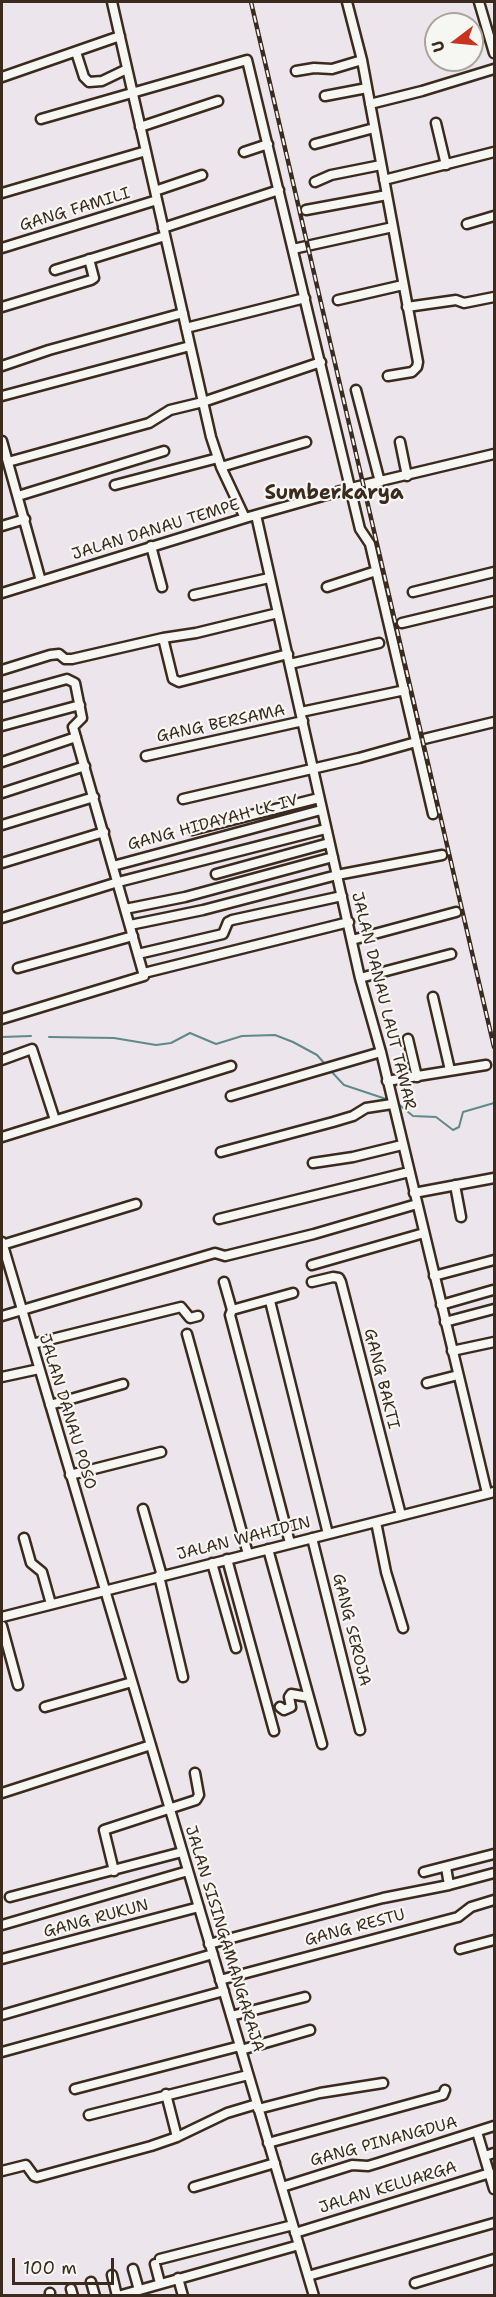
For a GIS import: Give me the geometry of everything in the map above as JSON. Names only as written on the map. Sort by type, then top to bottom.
[{"type":"street","points":[[112,2],[203,402],[221,467],[245,518]]},
{"type":"street","points":[[347,2],[362,60],[417,367],[409,373],[388,376]]},
{"type":"street","points":[[479,2],[495,53]]},
{"type":"street","points":[[2,75],[120,36]]},
{"type":"street","points":[[76,51],[84,77],[89,82],[102,81],[127,69]]},
{"type":"street","points":[[41,119],[132,91],[248,60],[360,529],[370,544],[405,690],[420,740],[433,814]]},
{"type":"street","points":[[296,71],[336,68],[362,60]]},
{"type":"street","points":[[370,104],[422,92],[495,69]]},
{"type":"street","points":[[325,96],[367,88]]},
{"type":"street","points":[[140,127],[218,100]]},
{"type":"street","points":[[436,123],[446,165]]},
{"type":"street","points":[[315,144],[374,128]]},
{"type":"street","points":[[244,152],[268,144]]},
{"type":"street","points":[[2,193],[146,152]]},
{"type":"street","points":[[384,180],[495,152]]},
{"type":"street","points":[[315,182],[331,176],[381,165]]},
{"type":"street","points":[[155,191],[202,175]]},
{"type":"street","points":[[54,270],[279,190]]},
{"type":"street","points":[[306,210],[387,195]]},
{"type":"street","name":"GANG FAMILI","points":[[2,248],[157,201]]},
{"type":"street","points":[[467,224],[495,216]]},
{"type":"street","points":[[293,249],[393,227]]},
{"type":"street","points":[[2,307],[91,280],[94,278],[89,259]]},
{"type":"street","points":[[338,300],[403,285]]},
{"type":"street","points":[[407,307],[456,300],[464,303],[495,297]]},
{"type":"street","points":[[186,328],[305,298]]},
{"type":"street","points":[[2,366],[49,350],[183,313]]},
{"type":"street","points":[[2,396],[190,346]]},
{"type":"street","points":[[5,460],[149,423],[166,411],[203,402],[321,362]]},
{"type":"street","points":[[356,390],[380,482]]},
{"type":"street","points":[[2,441],[5,460],[25,519],[41,580]]},
{"type":"street","points":[[221,467],[306,442]]},
{"type":"street","points":[[400,442],[408,476]]},
{"type":"street","points":[[18,496],[164,451]]},
{"type":"street","name":"JALAN DANAU TEMPE","points":[[2,593],[255,515],[351,488],[495,454]]},
{"type":"street","points":[[115,485],[218,458]]},
{"type":"street","name":"JALAN DANAU LAUT TAWAR","points":[[255,515],[360,978],[381,1052],[458,1375],[491,1492]]},
{"type":"street","points":[[2,526],[25,519]]},
{"type":"street","points":[[151,546],[162,587]]},
{"type":"street","points":[[327,587],[376,571]]},
{"type":"street","points":[[413,592],[495,572]]},
{"type":"street","points":[[194,595],[270,578]]},
{"type":"street","points":[[402,623],[495,601]]},
{"type":"street","points":[[2,670],[50,655],[59,654],[65,659],[72,660],[278,613]]},
{"type":"street","points":[[163,638],[173,679],[179,682],[288,654]]},
{"type":"street","points":[[290,664],[379,643]]},
{"type":"street","points":[[2,697],[67,679],[75,683],[82,718],[73,727],[144,973]]},
{"type":"street","name":"GANG BERSAMA","points":[[146,756],[405,690]]},
{"type":"street","points":[[2,726],[80,705]]},
{"type":"street","points":[[183,799],[359,758],[495,722]]},
{"type":"street","points":[[2,762],[76,737]]},
{"type":"street","points":[[2,793],[85,766]]},
{"type":"street","points":[[2,825],[94,797]]},
{"type":"street","points":[[192,830],[319,798]]},
{"type":"street","name":"GANG HIDAYAH LK IV","points":[[113,866],[321,810]]},
{"type":"street","points":[[2,918],[118,882],[325,830]]},
{"type":"street","points":[[2,863],[104,832]]},
{"type":"street","points":[[216,874],[329,843]]},
{"type":"street","points":[[130,925],[203,910],[337,875],[442,855]]},
{"type":"street","points":[[125,909],[206,891],[333,857]]},
{"type":"street","points":[[138,954],[223,934],[228,922],[232,920],[342,896]]},
{"type":"street","points":[[352,940],[456,912]]},
{"type":"street","points":[[2,1019],[141,978],[144,973],[349,922]]},
{"type":"street","points":[[18,968],[133,936]]},
{"type":"street","points":[[360,978],[451,954]]},
{"type":"street","points":[[433,997],[450,1070]]},
{"type":"street","points":[[408,1039],[417,1077]]},
{"type":"street","points":[[2,1060],[32,1049],[55,1120]]},
{"type":"street","points":[[231,1096],[381,1052]]},
{"type":"street","points":[[387,1081],[486,1065]]},
{"type":"street","points":[[2,1137],[231,1066]]},
{"type":"street","points":[[221,1152],[353,1116],[366,1108],[392,1103]]},
{"type":"street","points":[[313,1164],[402,1145]]},
{"type":"street","points":[[219,1219],[409,1172]]},
{"type":"street","points":[[414,1193],[495,1178]]},
{"type":"street","points":[[455,1185],[461,1217]]},
{"type":"street","points":[[2,1244],[136,1204]]},
{"type":"street","points":[[2,1316],[215,1253],[225,1256],[314,1234],[417,1204]]},
{"type":"street","points":[[312,1265],[424,1233]]},
{"type":"street","name":"JALAN DANAU POSO","points":[[2,1244],[5,1268],[22,1311],[104,1590]]},
{"type":"street","points":[[434,1276],[495,1260]]},
{"type":"street","name":"GANG BAKTI","points":[[312,1282],[333,1277],[339,1278],[342,1282],[401,1515]]},
{"type":"street","points":[[224,1282],[232,1310],[230,1315],[290,1544]]},
{"type":"street","points":[[441,1305],[493,1290]]},
{"type":"street","points":[[232,1310],[293,1293]]},
{"type":"street","points":[[270,1301],[328,1534]]},
{"type":"street","points":[[32,1344],[181,1307],[190,1318],[198,1316]]},
{"type":"street","points":[[445,1322],[495,1308]]},
{"type":"street","points":[[187,1334],[248,1554]]},
{"type":"street","points":[[452,1351],[495,1342]]},
{"type":"street","points":[[2,1377],[39,1369]]},
{"type":"street","points":[[427,1383],[458,1375]]},
{"type":"street","points":[[50,1405],[123,1384]]},
{"type":"street","points":[[70,1475],[161,1452]]},
{"type":"street","name":"JALAN WAHIDIN","points":[[2,1617],[491,1492]]},
{"type":"street","points":[[143,1509],[183,1677]]},
{"type":"street","points":[[376,1522],[386,1572],[403,1628]]},
{"type":"street","points":[[24,1538],[31,1563],[42,1572],[51,1604]]},
{"type":"street","name":"GANG SEROJA","points":[[312,1538],[360,1730]]},
{"type":"street","points":[[268,1549],[322,1744]]},
{"type":"street","points":[[227,1559],[274,1731]]},
{"type":"street","points":[[212,1563],[236,1648]]},
{"type":"street","name":"JALAN SISINGAMANGARAJA","points":[[104,1590],[314,2295]]},
{"type":"street","points":[[2,1626],[18,1685]]},
{"type":"street","points":[[45,1707],[132,1682]]},
{"type":"street","points":[[280,1707],[284,1710],[291,1707],[289,1697],[291,1694],[308,1697]]},
{"type":"street","points":[[2,1793],[151,1745]]},
{"type":"street","points":[[114,1871],[104,1830],[199,1798],[195,1773]]},
{"type":"street","points":[[10,1897],[182,1852]]},
{"type":"street","points":[[424,1872],[495,1854]]},
{"type":"street","points":[[446,1867],[449,1885]]},
{"type":"street","points":[[2,1924],[188,1870]]},
{"type":"street","points":[[209,1944],[383,1898],[495,1873]]},
{"type":"street","name":"GANG RESTU","points":[[220,1980],[458,1917],[471,1907],[495,1900]]},
{"type":"street","name":"GANG RUKUN","points":[[2,1959],[199,1907]]},
{"type":"street","points":[[460,1949],[495,1940]]},
{"type":"street","points":[[2,2015],[213,1954]]},
{"type":"street","points":[[2,2052],[224,1991]]},
{"type":"street","points":[[231,2016],[305,1997]]},
{"type":"street","points":[[75,2089],[310,2030]]},
{"type":"street","points":[[89,2115],[248,2075]]},
{"type":"street","points":[[2,2171],[26,2165],[34,2176],[37,2176],[150,2146],[177,2137],[227,2113],[320,2093],[383,2083]]},
{"type":"street","points":[[268,2143],[442,2095],[445,2090]]},
{"type":"street","points":[[166,2094],[177,2137]]},
{"type":"street","name":"GANG PINANGDUA","points":[[282,2187],[352,2165],[368,2166],[495,2126]]},
{"type":"street","points":[[477,2132],[495,2189]]},
{"type":"street","points":[[485,2156],[495,2153]]},
{"type":"street","points":[[194,2187],[275,2163]]},
{"type":"street","name":"JALAN KELUARGA","points":[[160,2283],[158,2261],[294,2229],[490,2173]]},
{"type":"street","points":[[308,2276],[495,2223]]},
{"type":"street","points":[[112,2275],[118,2295],[299,2245]]},
{"type":"street","points":[[415,2283],[495,2259]]},
{"type":"street","points":[[133,2269],[139,2289]]},
{"type":"street","points":[[178,2278],[183,2295]]},
{"type":"street","points":[[91,2282],[95,2295]]},
{"type":"waterway","points":[[49,1037],[114,1038],[156,1045],[171,1043],[190,1033],[216,1044],[242,1036],[275,1035],[317,1055],[325,1064]]},
{"type":"waterway","points":[[2,1037],[31,1036]]},
{"type":"waterway","points":[[329,1069],[344,1085],[389,1100]]},
{"type":"waterway","points":[[397,1103],[413,1116],[436,1117],[453,1130],[459,1127],[463,1112],[494,1103]]},
{"type":"railway","points":[[251,2],[494,1047]]},
{"type":"district","name":"Sumberkarya","points":[[334,494]]}]
